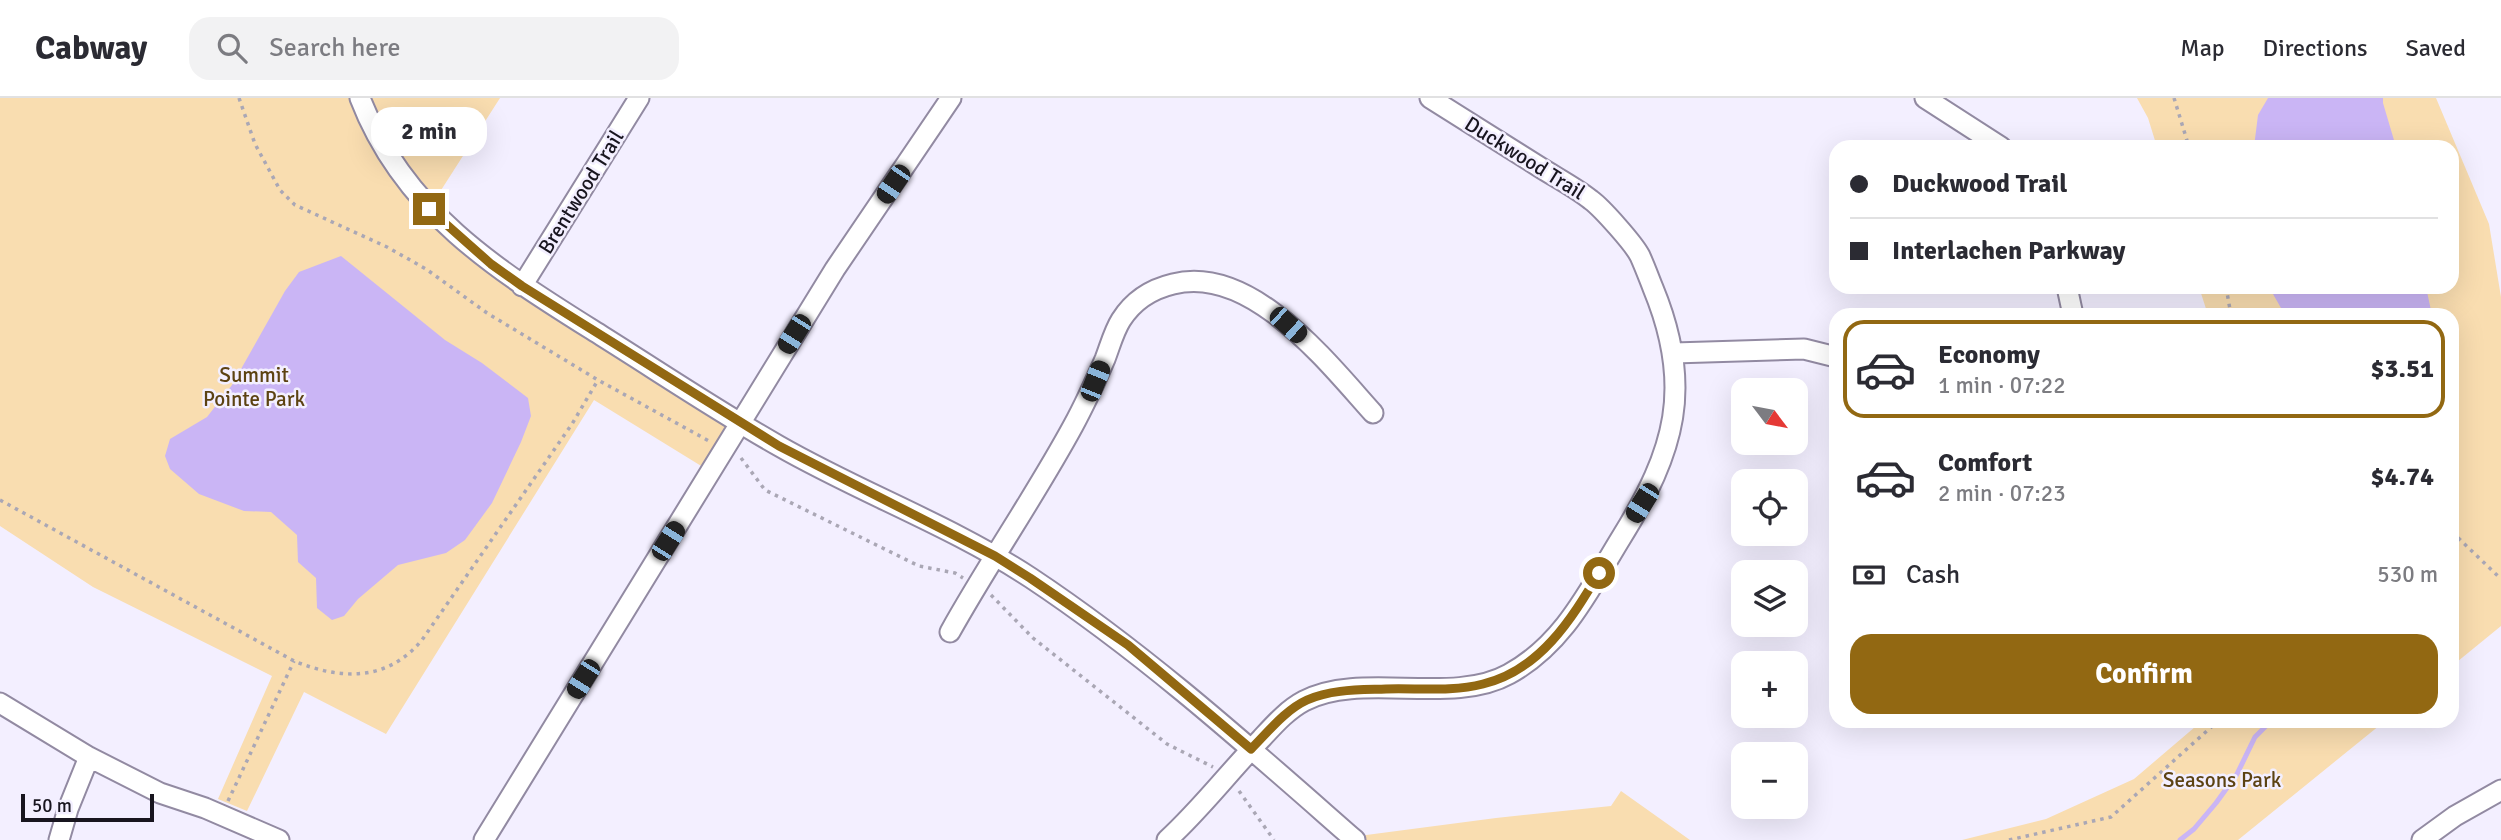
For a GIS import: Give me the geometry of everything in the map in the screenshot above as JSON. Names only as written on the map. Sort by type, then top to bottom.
[{"type":"street","points":[[360,98],[375,135],[429,209],[491,264],[779,446],[995,556],[1128,645],[1355,840]]},
{"type":"street","name":"Brentwood Trail","points":[[522,286],[639,98]]},
{"type":"street","points":[[484,840],[835,270],[951,98]]},
{"type":"street","name":"Duckwood Trail","points":[[1167,840],[1283,716],[1305,701],[1328,693],[1351,690],[1454,688],[1482,684],[1507,676],[1532,659],[1555,639],[1571,619],[1642,503],[1660,466],[1670,435],[1676,391],[1674,353],[1667,320],[1639,253],[1593,201],[1430,98]]},
{"type":"street","points":[[1925,98],[1990,140]]},
{"type":"street","points":[[950,632],[1082,410],[1121,320],[1137,302],[1157,288],[1182,282],[1206,281],[1227,287],[1250,299],[1288,325],[1317,350],[1373,414]]},
{"type":"street","points":[[1674,353],[1804,349],[1829,355]]},
{"type":"street","points":[[0,703],[89,757],[160,793],[205,808],[279,840]]},
{"type":"street","points":[[59,840],[89,757]]},
{"type":"street","points":[[2422,840],[2455,816],[2501,790]]},
{"type":"path","points":[[239,98],[255,144],[280,190],[295,205],[397,252],[426,269],[487,313],[598,380],[741,457],[765,490],[919,566],[955,573],[990,594],[1033,638],[1167,744],[1228,775],[1274,840]]},
{"type":"path","points":[[2174,98],[2187,140]]},
{"type":"path","points":[[0,500],[294,661],[321,671],[340,674],[366,673],[387,668],[412,652],[572,424],[598,380]]},
{"type":"path","points":[[2459,539],[2501,579]]},
{"type":"path","points":[[229,799],[294,661]]},
{"type":"path","points":[[2009,840],[2111,817],[2210,728]]},
{"type":"green space","name":"Summit Pointe Park","points":[[0,98],[500,98],[429,209],[459,236],[741,421],[711,472],[594,400],[386,734],[304,692],[247,811],[218,799],[272,676],[93,587],[0,526]]},
{"type":"green space","points":[[2137,98],[2436,98],[2454,140],[2155,140],[2148,118]]},
{"type":"green space","points":[[2459,153],[2489,224],[2501,297],[2501,626],[2459,660],[2459,308],[2206,308],[2201,294],[2459,294]]},
{"type":"green space","name":"Seasons Park","points":[[2194,728],[2376,728],[2238,840],[1962,840],[2046,819],[2134,779]]},
{"type":"green space","points":[[1621,791],[1690,840],[1348,840],[1351,837],[1496,818],[1611,806]]},
{"type":"shaded area","points":[[2268,98],[2383,98],[2394,140],[2255,140],[2258,115]]},
{"type":"shaded area","points":[[341,256],[445,340],[482,363],[528,398],[531,416],[492,503],[465,540],[446,553],[398,565],[358,599],[344,616],[332,620],[317,608],[316,578],[298,562],[297,535],[271,512],[244,511],[199,494],[170,469],[165,456],[170,439],[207,417],[232,385],[285,291],[299,272]]},
{"type":"shaded area","points":[[2273,294],[2428,294],[2430,308],[2281,308]]},
{"type":"waterway","points":[[2180,840],[2194,829],[2216,803],[2237,774],[2255,737],[2264,728]]},
{"type":"route","points":[[429,209],[491,264],[522,286],[779,446],[995,556],[1030,578],[1128,645],[1251,749],[1283,716],[1305,701],[1328,693],[1454,688],[1482,684],[1507,676],[1555,639],[1571,619],[1599,573]]}]
